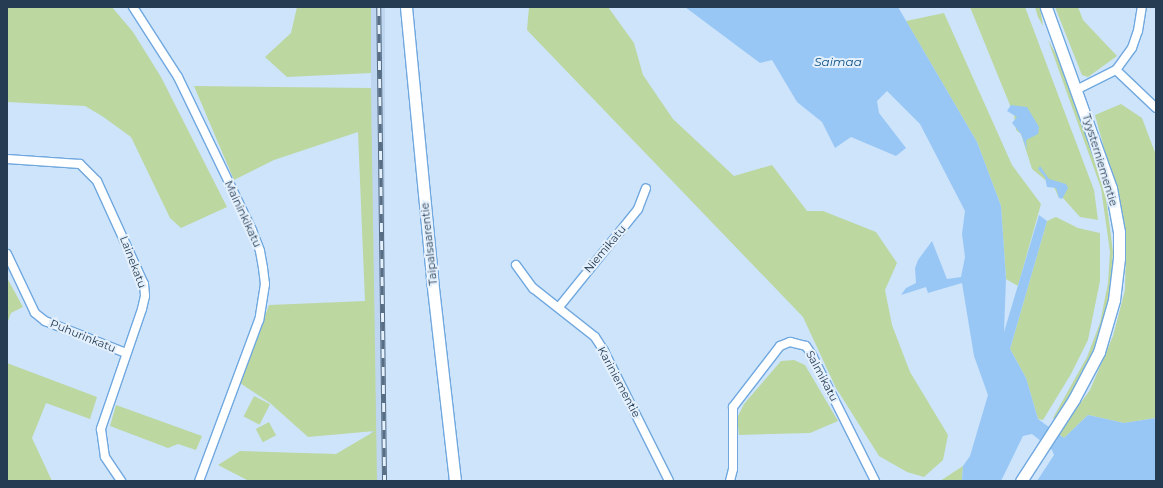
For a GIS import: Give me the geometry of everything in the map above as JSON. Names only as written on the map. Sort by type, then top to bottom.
[{"type":"street","name":"Taipalsaarentie","points":[[406,7],[432,279],[456,481]]},
{"type":"street","name":"Tyysterniementie","points":[[1020,481],[1058,426],[1099,352],[1114,300],[1119,258],[1119,232],[1111,188],[1078,89],[1046,7]]},
{"type":"street","points":[[1078,89],[1116,70],[1134,42],[1142,7]]},
{"type":"street","name":"Maininkikatu","points":[[136,8],[178,77],[252,230],[260,251],[263,268],[264,290],[259,320],[199,481]]},
{"type":"street","points":[[1116,70],[1156,108]]},
{"type":"street","name":"Lainekatu","points":[[7,159],[80,164],[97,181],[144,284],[145,296],[142,309],[101,429],[105,457],[121,481]]},
{"type":"street","name":"Niemikatu","points":[[558,307],[638,209],[646,188]]},
{"type":"street","name":"Puhurinkatu","points":[[7,254],[35,313],[45,321],[126,353]]},
{"type":"street","name":"Kariniementie","points":[[516,265],[533,288],[583,326],[604,350],[669,481]]},
{"type":"street","name":"Salmikatu","points":[[730,481],[733,469],[733,407],[780,346],[790,342],[806,346],[812,355],[875,481]]},
{"type":"shaded area","points":[[371,7],[385,7],[385,481],[371,481]]},
{"type":"green space","points":[[7,7],[112,7],[133,32],[161,77],[227,207],[181,228],[170,218],[131,137],[102,116],[85,106],[7,102]]},
{"type":"green space","points":[[297,7],[371,7],[371,73],[287,77],[265,57],[291,33]]},
{"type":"green space","points":[[529,7],[608,7],[634,43],[643,75],[673,119],[734,176],[772,165],[807,211],[823,211],[876,232],[897,263],[885,290],[892,325],[910,372],[948,435],[943,460],[924,477],[907,472],[879,456],[836,388],[803,317],[527,30]]},
{"type":"green space","points":[[970,7],[1025,7],[1094,190],[1098,220],[1080,217],[1063,198],[1059,198],[1054,187],[1032,169],[1021,134],[1016,130],[1014,115]]},
{"type":"green space","points":[[1035,7],[1040,7],[1043,26],[1038,17]]},
{"type":"green space","points":[[1055,7],[1078,7],[1083,20],[1117,56],[1088,77],[1082,75]]},
{"type":"green space","points":[[944,13],[1012,165],[1041,204],[1018,286],[1006,279],[1001,206],[977,142],[906,21]]},
{"type":"green space","points":[[1048,40],[1060,61],[1104,183],[1113,252],[1111,285],[1103,324],[1090,359],[1056,420],[1053,418],[1087,357],[1100,323],[1108,283],[1110,252],[1101,188]]},
{"type":"green space","points":[[194,86],[371,88],[377,481],[249,481],[218,465],[240,451],[336,454],[375,431],[308,437],[270,403],[240,383],[269,305],[365,301],[358,132],[274,160],[234,180]]},
{"type":"green space","points":[[1121,104],[1142,118],[1156,155],[1156,418],[1124,423],[1088,415],[1064,438],[1058,434],[1090,390],[1113,336],[1125,290],[1126,244],[1117,195],[1095,115]]},
{"type":"green space","points":[[1056,217],[1078,228],[1100,233],[1100,281],[1088,340],[1071,374],[1043,420],[1038,419],[1026,378],[1010,349],[1047,221]]},
{"type":"green space","points":[[7,278],[23,307],[11,313],[7,324]]},
{"type":"green space","points":[[794,360],[805,365],[838,421],[810,433],[739,435],[737,418],[744,404],[781,361]]},
{"type":"green space","points":[[7,363],[97,397],[90,419],[46,403],[32,438],[52,481],[7,481]]},
{"type":"green space","points":[[254,396],[270,404],[260,425],[244,416]]},
{"type":"green space","points":[[116,405],[202,436],[196,450],[178,444],[168,448],[110,426]]},
{"type":"green space","points":[[269,422],[276,435],[263,442],[256,429]]},
{"type":"green space","points":[[963,466],[962,481],[940,481]]},
{"type":"water","name":"Saimaa","points":[[685,7],[898,7],[977,142],[1001,206],[1006,279],[1004,332],[1039,215],[1047,221],[1010,349],[1026,378],[1038,419],[1064,438],[1088,415],[1124,423],[1156,418],[1156,481],[1037,481],[1054,455],[1052,450],[1032,434],[1023,436],[1001,481],[962,481],[963,466],[970,456],[988,395],[974,356],[962,283],[928,293],[926,287],[901,295],[906,288],[916,283],[915,268],[918,260],[932,241],[947,279],[961,277],[965,257],[962,234],[965,211],[920,124],[887,91],[877,101],[879,113],[906,148],[896,156],[851,137],[835,148],[822,122],[797,102],[772,60],[760,63]]},
{"type":"water","points":[[1011,105],[1027,107],[1039,127],[1038,134],[1026,140],[1027,150],[1021,134],[1012,123],[1017,117],[1007,111]]},
{"type":"water","points":[[1040,166],[1049,179],[1066,184],[1068,188],[1062,199],[1059,198],[1056,188],[1047,187],[1045,177],[1038,169]]},
{"type":"railway","points":[[379,7],[385,481]]}]
